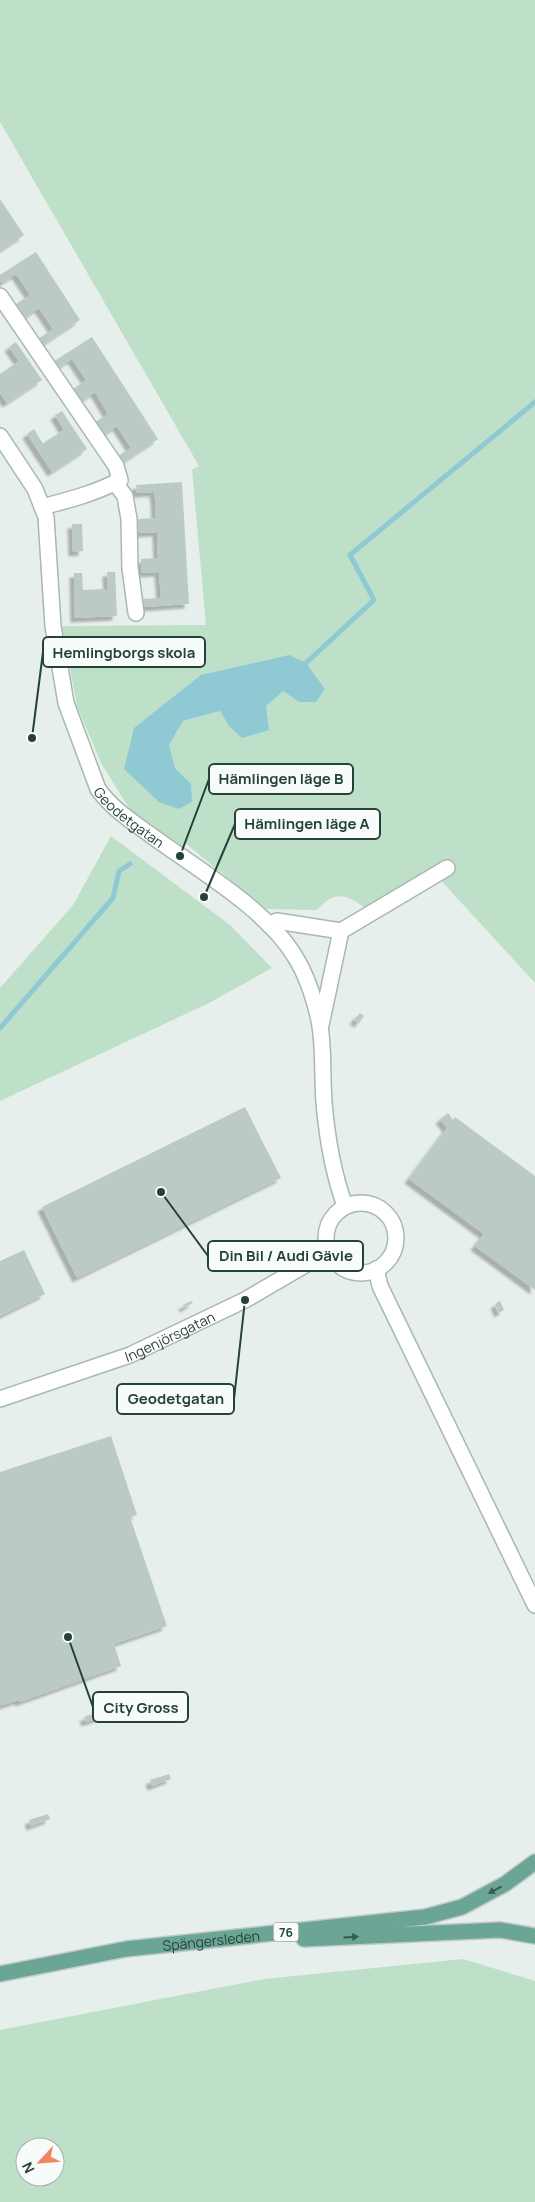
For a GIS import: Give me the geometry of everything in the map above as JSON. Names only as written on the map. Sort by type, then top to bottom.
[{"type":"main road","name":"Spängersleden","points":[[0,1974],[126,1949],[425,1917],[462,1907],[505,1884],[535,1862]]},
{"type":"main road","name":"Spängersleden","points":[[24,1970],[289,1940],[500,1930],[535,1936]]},
{"type":"street","points":[[0,296],[116,466],[120,480],[69,500],[42,507]]},
{"type":"street","name":"Geodetgatan","points":[[0,436],[35,489],[46,517],[53,626],[66,703],[98,789],[104,798],[125,817],[250,907],[269,925],[294,955],[310,990],[320,1027],[328,1133],[337,1181],[345,1206]]},
{"type":"street","points":[[114,483],[125,496],[129,519],[130,568],[136,613]]},
{"type":"street","points":[[269,925],[277,922],[341,931],[447,868]]},
{"type":"street","points":[[320,1027],[324,1018],[341,931]]},
{"type":"street","points":[[365,1203],[379,1208],[390,1218],[395,1228],[395,1248],[391,1256],[376,1269],[365,1272],[349,1270],[335,1261],[329,1252],[326,1241],[330,1221],[336,1212],[345,1206],[365,1203]]},
{"type":"street","name":"Ingenjörsgatan","points":[[0,1399],[130,1355],[245,1300],[329,1252]]},
{"type":"street","points":[[376,1269],[380,1286],[535,1605]]},
{"type":"green space","points":[[0,0],[535,0],[535,983],[436,875],[371,913],[357,902],[344,896],[331,898],[317,910],[266,909],[185,843],[181,851],[131,811],[102,765],[77,706],[62,626],[206,625],[192,470],[199,466],[0,122]],"holes":[[[306,663],[299,702],[283,691],[266,705],[228,725],[220,711],[183,721],[169,745],[175,768],[191,784],[134,728]]]},
{"type":"green space","points":[[111,836],[230,925],[272,968],[209,1003],[0,1101],[0,988],[73,905]]},
{"type":"green space","points":[[463,1959],[535,1981],[535,2202],[0,2202],[0,2030],[264,1979]]},
{"type":"water","points":[[289,655],[306,663],[325,689],[316,702],[299,702],[283,691],[266,706],[269,730],[242,738],[228,725],[220,711],[183,721],[169,745],[175,768],[191,784],[192,802],[179,809],[159,802],[124,769],[134,728],[201,675]]},
{"type":"building","points":[[0,199],[24,235],[0,251]]},
{"type":"building","points":[[36,252],[80,320],[42,345],[38,339],[53,329],[39,308],[24,318],[15,305],[30,295],[16,274],[2,283],[0,281],[0,275]]},
{"type":"building","points":[[92,337],[158,439],[120,464],[116,457],[131,448],[117,426],[102,436],[94,423],[108,414],[95,392],[80,402],[72,390],[86,380],[72,359],[58,368],[53,362]]},
{"type":"building","points":[[16,342],[42,380],[7,403],[0,393],[0,374],[19,361],[9,347]]},
{"type":"building","points":[[62,411],[87,449],[52,472],[27,434],[34,429],[43,444],[64,430],[55,415]]},
{"type":"building","points":[[182,482],[189,604],[144,607],[143,599],[161,598],[159,572],[142,573],[141,566],[141,559],[158,558],[157,532],[139,533],[138,519],[156,518],[155,498],[154,492],[137,493],[136,485]]},
{"type":"building","points":[[72,524],[82,524],[83,551],[73,552]]},
{"type":"building","points":[[107,572],[115,572],[117,616],[75,618],[74,573],[82,573],[83,590],[108,589]]},
{"type":"building","points":[[360,1013],[364,1016],[359,1023],[354,1020]]},
{"type":"building","points":[[245,1107],[281,1178],[77,1278],[42,1207]]},
{"type":"building","points":[[448,1113],[453,1120],[455,1117],[535,1176],[535,1290],[475,1246],[484,1234],[409,1179],[447,1128],[440,1119]]},
{"type":"building","points":[[24,1250],[45,1294],[0,1316],[0,1261]]},
{"type":"building","points":[[191,1301],[193,1303],[184,1308],[183,1305]]},
{"type":"building","points":[[500,1301],[504,1310],[499,1313],[495,1304]]},
{"type":"building","points":[[111,1436],[137,1515],[130,1517],[167,1626],[114,1644],[121,1666],[20,1702],[19,1700],[0,1706],[0,1472]]},
{"type":"building","points":[[103,1710],[105,1716],[86,1722],[84,1717]]},
{"type":"building","points":[[169,1774],[171,1779],[152,1786],[150,1780]]},
{"type":"building","points":[[48,1814],[50,1819],[31,1826],[29,1820]]},
{"type":"waterway","points":[[301,665],[306,663],[374,600],[350,555],[535,402]]},
{"type":"waterway","points":[[0,1028],[113,898],[119,871],[130,864]]},
{"type":"place","name":"Hemlingborgs skola","points":[[32,738]]},
{"type":"place","name":"Hämlingen läge B","points":[[180,856]]},
{"type":"place","name":"Hämlingen läge A","points":[[204,897]]},
{"type":"place","name":"Din Bil / Audi Gävle","points":[[161,1192]]},
{"type":"place","name":"Geodetgatan","points":[[245,1300]]},
{"type":"place","name":"City Gross","points":[[68,1637]]}]
